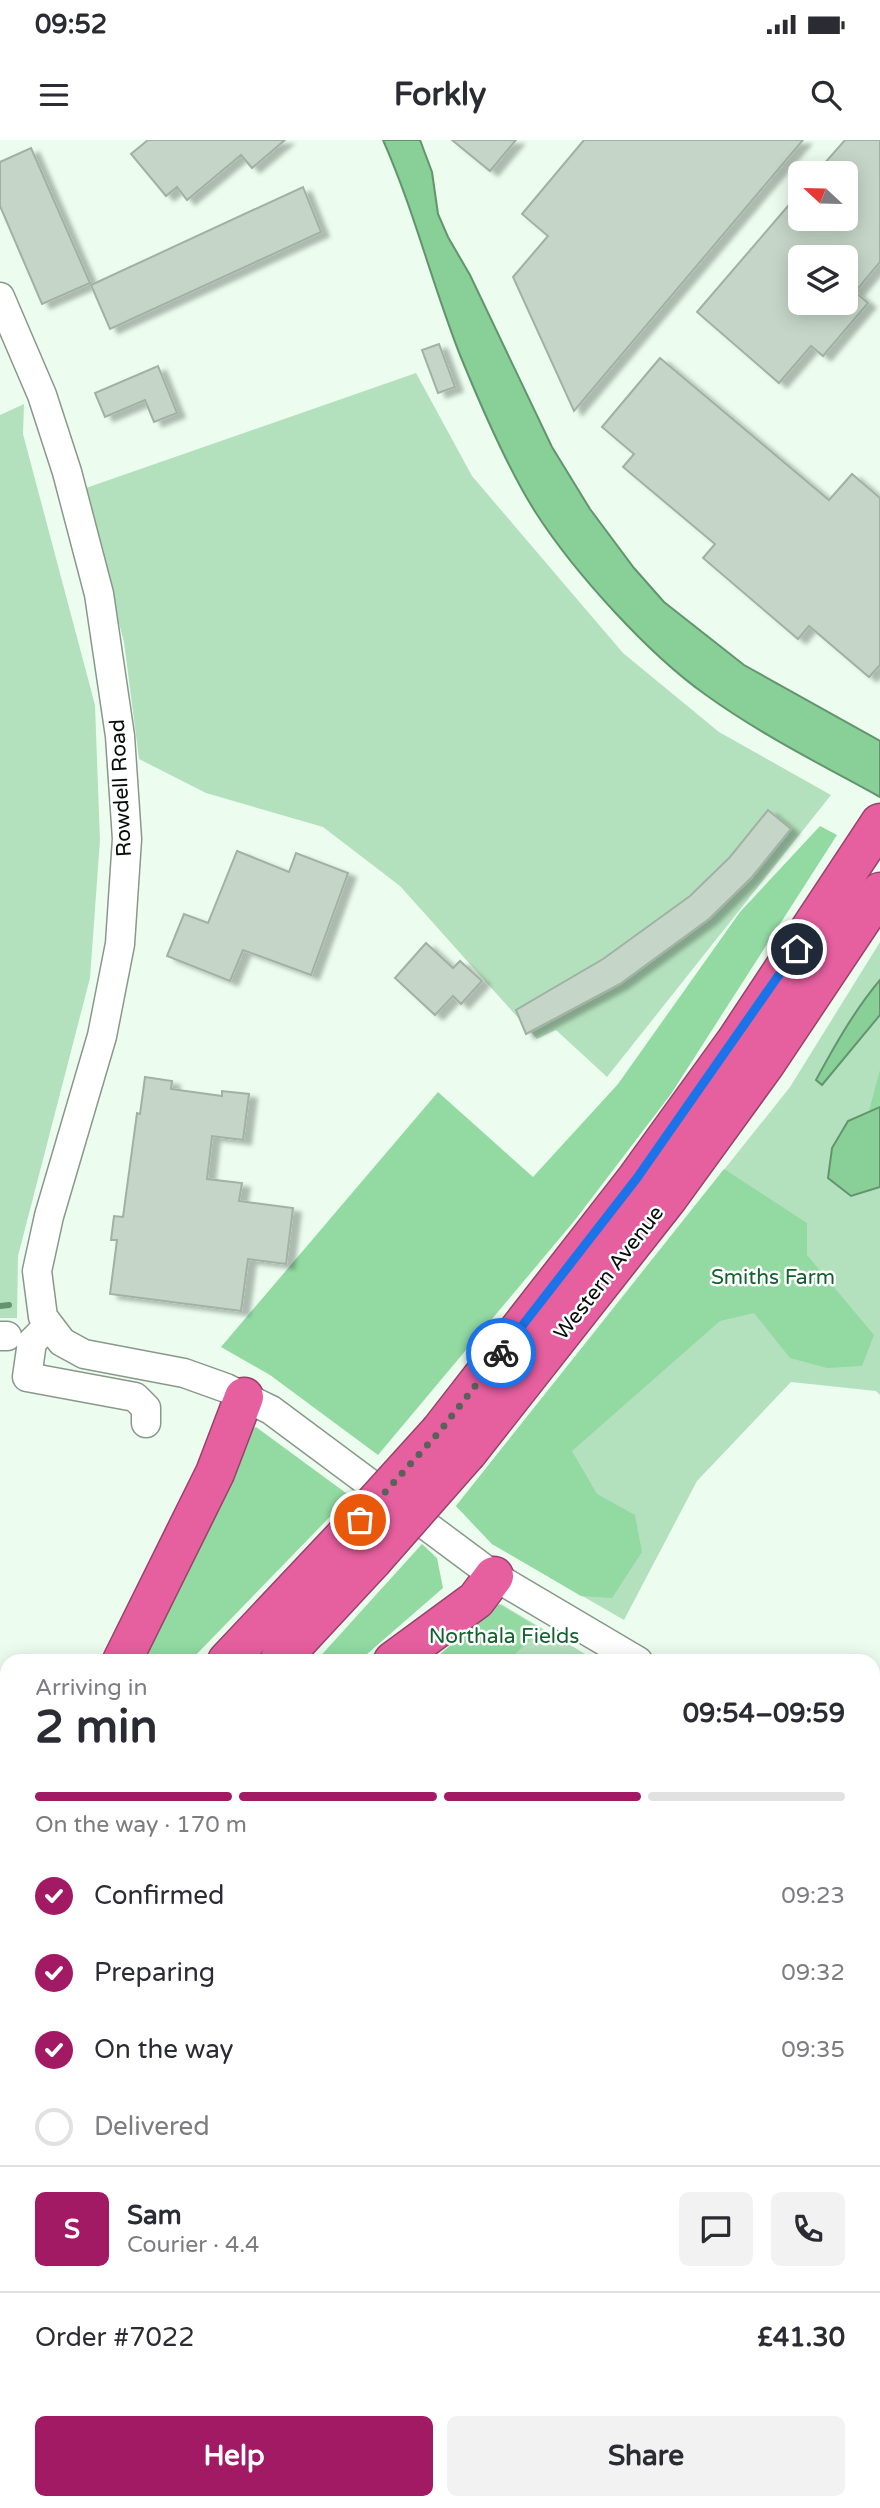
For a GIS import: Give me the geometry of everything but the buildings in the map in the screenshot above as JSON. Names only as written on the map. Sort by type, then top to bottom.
[{"type":"highway","name":"Western Avenue","points":[[286,1654],[373,1560],[645,1167],[736,1041],[876,828]]},
{"type":"highway","name":"Western Avenue","points":[[234,1654],[344,1537],[454,1442],[668,1198],[766,1063],[880,892]]},
{"type":"highway","points":[[125,1654],[215,1473],[244,1397]]},
{"type":"highway","points":[[403,1654],[476,1600],[494,1576]]},
{"type":"street","name":"Rowdell Road","points":[[0,297],[42,396],[67,471],[99,594],[120,736],[127,839],[120,944],[102,1035],[49,1216],[37,1271],[39,1306],[22,1335]]},
{"type":"street","points":[[146,1423],[146,1408],[135,1397],[27,1377],[22,1335],[62,1342],[84,1354],[184,1373],[244,1397],[286,1420],[494,1576],[626,1654]]},
{"type":"green space","points":[[416,373],[472,476],[623,653],[719,732],[831,795],[607,1077],[556,1030],[537,1039],[400,886],[323,827],[206,793],[139,759],[124,642],[83,489]]},
{"type":"green space","points":[[24,404],[23,434],[95,705],[100,840],[90,978],[18,1256],[17,1318],[0,1318],[0,415]]},
{"type":"green space","points":[[820,826],[837,835],[671,1094],[575,1220],[378,1455],[270,1375],[221,1347],[438,1092],[533,1177],[618,1084],[740,912]]},
{"type":"green space","name":"Smiths Farm","points":[[880,942],[880,1395],[876,1391],[791,1382],[697,1481],[624,1620],[492,1544],[456,1506],[790,1087]]},
{"type":"green space","points":[[880,1070],[880,1107],[869,1111]]},
{"type":"green space","points":[[724,1169],[807,1223],[807,1255],[874,1335],[862,1366],[827,1368],[790,1358],[754,1313],[720,1321],[572,1451],[597,1494],[635,1515],[642,1552],[612,1598],[581,1596],[492,1544],[456,1506]]},
{"type":"green space","points":[[256,1427],[350,1496],[197,1654],[139,1654],[245,1433]]},
{"type":"green space","points":[[422,1544],[437,1558],[443,1588],[367,1654],[322,1654]]},
{"type":"green space","points":[[499,1604],[542,1630],[515,1654],[440,1654]]},
{"type":"green space","name":"Northala Fields","points":[[501,1604],[585,1654],[446,1654]]},
{"type":"shaded area","points":[[383,140],[420,140],[432,172],[438,214],[552,447],[590,509],[634,568],[664,602],[744,665],[880,741],[880,797],[792,749],[706,695],[660,658],[570,561],[536,513],[515,476],[476,394]]},
{"type":"shaded area","points":[[880,980],[880,1015],[822,1085],[816,1080],[823,1067],[853,1016]]},
{"type":"shaded area","points":[[880,1107],[880,1187],[851,1196],[828,1178],[832,1148],[848,1121]]},
{"type":"waterway","points":[[0,1306],[9,1305]]},
{"type":"way so far","points":[[360,1520],[440,1431],[501,1353]]},
{"type":"route","points":[[501,1353],[637,1178],[736,1041],[797,949]]}]
